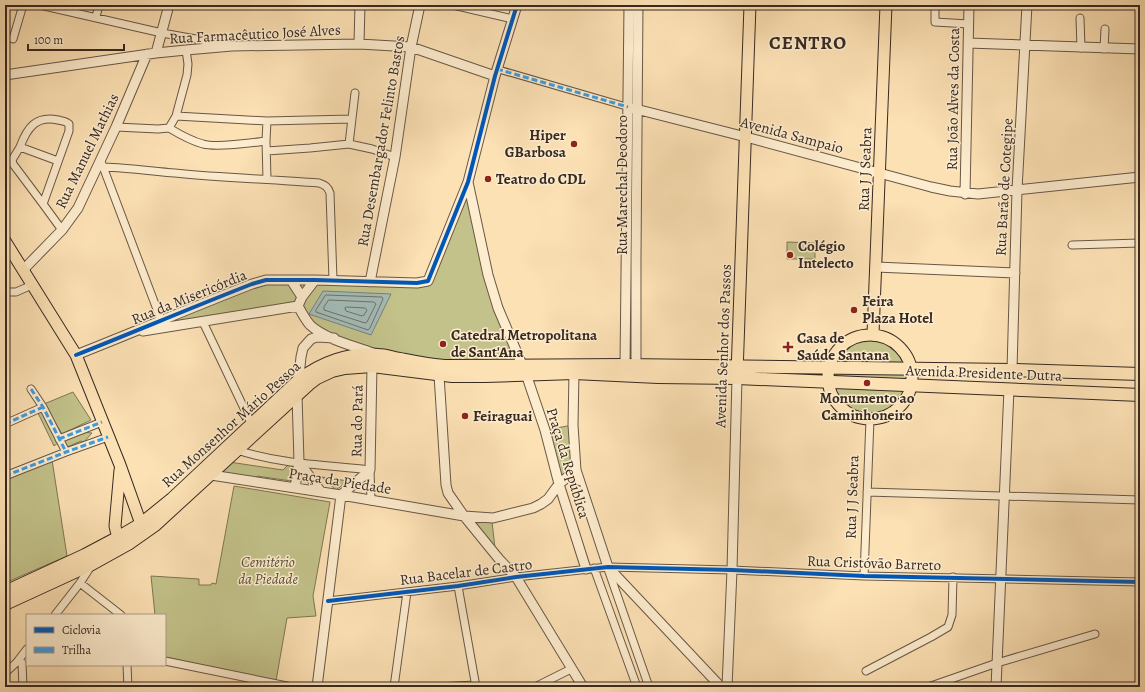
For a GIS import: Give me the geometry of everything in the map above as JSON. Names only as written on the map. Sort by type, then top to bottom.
[{"type":"highway","name":"Rua Monsenhor Mário Pessoa","points":[[143,528],[299,380],[318,368],[337,360],[378,355],[427,365],[658,377],[828,368]]},
{"type":"highway","name":"Rua Monsenhor Mário Pessoa","points":[[123,541],[166,516],[309,384],[324,374],[345,368],[372,366],[439,375],[485,376],[524,370],[631,366],[672,367],[827,381]]},
{"type":"highway","points":[[574,373],[582,370],[657,371],[672,367]]},
{"type":"highway","name":"Avenida Presidente Dutra","points":[[828,368],[1012,370],[1140,374]]},
{"type":"highway","name":"Avenida Presidente Dutra","points":[[827,381],[1140,395]]},
{"type":"highway","points":[[5,604],[92,564],[123,541]]},
{"type":"highway","points":[[5,592],[85,556],[123,541]]},
{"type":"main road","name":"Avenida Senhor dos Passos","points":[[737,372],[750,5]]},
{"type":"main road","name":"Rua J J Seabra","points":[[873,334],[886,5]]},
{"type":"main road","points":[[5,241],[76,355],[120,465],[143,528]]},
{"type":"main road","points":[[873,334],[888,338],[901,348],[906,355],[912,370],[912,386],[907,398],[894,411],[884,417],[870,419],[851,415],[843,410],[831,396],[827,381],[828,368],[831,358],[842,344],[856,336],[873,334]]},
{"type":"main road","points":[[120,465],[115,526],[116,532],[123,541]]},
{"type":"street","points":[[13,39],[23,5]]},
{"type":"street","points":[[40,5],[162,33],[232,46]]},
{"type":"street","points":[[96,17],[98,5]]},
{"type":"street","name":"Rua Manuel Mathias","points":[[23,270],[62,230],[78,208],[102,164],[116,127],[162,33],[169,5]]},
{"type":"street","points":[[359,44],[360,5]]},
{"type":"street","name":"Rua Desembargador Felinto Bastos","points":[[370,282],[395,157],[411,47],[420,5]]},
{"type":"street","points":[[453,5],[513,19]]},
{"type":"street","name":"Rua da Misericórdia","points":[[76,355],[252,284],[266,280],[333,280],[421,283],[430,279],[468,182],[496,73],[517,5]]},
{"type":"street","name":"Rua Marechal Deodoro","points":[[629,5],[632,108],[631,366]]},
{"type":"street","name":"Rua Marechal Deodoro","points":[[632,108],[638,5]]},
{"type":"street","points":[[935,5],[935,22],[969,24]]},
{"type":"street","name":"Rua João Alves da Costa","points":[[965,194],[969,5]]},
{"type":"street","name":"Rua Barão de Cotegipe","points":[[1012,370],[1014,273],[1026,5]]},
{"type":"street","points":[[1080,18],[1081,48]]},
{"type":"street","points":[[1104,48],[1105,29]]},
{"type":"street","points":[[968,43],[1140,49]]},
{"type":"street","name":"Rua Farmacêutico José Alves","points":[[5,75],[152,53],[186,50],[232,46],[359,44],[411,47],[496,73]]},
{"type":"street","points":[[169,128],[176,116],[187,75],[188,64],[186,50]]},
{"type":"street","points":[[496,73],[632,108]]},
{"type":"street","points":[[348,144],[355,93]]},
{"type":"street","name":"Avenida Sampaio","points":[[632,108],[965,194],[1140,177]]},
{"type":"street","points":[[176,116],[267,121],[351,119]]},
{"type":"street","points":[[42,204],[70,128],[68,123],[65,121],[49,118],[33,124],[26,133],[12,162],[42,204],[62,230]]},
{"type":"street","points":[[267,121],[267,179]]},
{"type":"street","points":[[116,127],[158,129],[169,128],[190,139],[206,145],[266,141]]},
{"type":"street","points":[[267,151],[348,144],[372,149],[395,157]]},
{"type":"street","points":[[20,147],[58,161]]},
{"type":"street","points":[[161,320],[102,164],[175,173],[319,183],[324,185],[329,189],[333,280]]},
{"type":"street","name":"Praça da República","points":[[468,182],[488,275],[498,308],[524,370],[545,430],[559,484],[590,569]]},
{"type":"street","points":[[1072,245],[1140,243]]},
{"type":"street","points":[[876,267],[1014,273]]},
{"type":"street","points":[[291,280],[302,297]]},
{"type":"street","points":[[315,280],[302,297],[298,306],[312,326],[334,338],[378,355]]},
{"type":"street","points":[[5,292],[16,292],[32,285]]},
{"type":"street","name":"Rua da Misericórdia","points":[[132,333],[298,306]]},
{"type":"street","points":[[203,322],[252,423]]},
{"type":"street","points":[[294,488],[299,462],[297,395],[303,348],[311,340],[317,337],[334,338]]},
{"type":"street","name":"Rua do Pará","points":[[371,501],[370,470],[372,366]]},
{"type":"street","name":"Avenida Senhor dos Passos","points":[[727,687],[732,570],[737,372]]},
{"type":"street","name":"Praça da República","points":[[574,373],[573,425],[576,470],[608,567]]},
{"type":"street","points":[[439,375],[446,489],[464,516],[499,559],[516,577],[583,687]]},
{"type":"street","points":[[31,389],[43,407],[66,452]]},
{"type":"street","points":[[996,687],[1009,389]]},
{"type":"street","points":[[5,424],[43,407]]},
{"type":"street","name":"Rua J J Seabra","points":[[864,576],[870,419]]},
{"type":"street","points":[[59,439],[102,422]]},
{"type":"street","points":[[5,476],[108,437]]},
{"type":"street","name":"Praça da Piedade","points":[[237,450],[250,454],[299,462],[370,470]]},
{"type":"street","points":[[299,462],[321,492]]},
{"type":"street","points":[[317,687],[341,495],[370,470]]},
{"type":"street","name":"Praça da Piedade","points":[[211,475],[464,516],[497,518],[533,508],[548,499],[559,484],[576,470]]},
{"type":"street","points":[[867,492],[1140,500]]},
{"type":"street","points":[[55,614],[80,583],[92,564]]},
{"type":"street","points":[[608,567],[649,687]]},
{"type":"street","points":[[608,567],[720,687]]},
{"type":"street","name":"Rua Cristóvão Barreto","points":[[608,567],[732,570],[864,576],[1140,582]]},
{"type":"street","name":"Rua Bacelar de Castro","points":[[328,600],[458,586],[516,577],[608,567]]},
{"type":"street","points":[[590,569],[637,687]]},
{"type":"street","points":[[866,671],[948,627],[952,615],[953,577]]},
{"type":"street","points":[[80,583],[120,614]]},
{"type":"street","points":[[437,687],[475,686],[458,586]]},
{"type":"street","points":[[394,687],[407,592]]},
{"type":"street","points":[[928,687],[997,663],[1095,634]]},
{"type":"street","points":[[23,687],[22,663],[26,652]]},
{"type":"street","points":[[166,662],[292,687]]},
{"type":"street","points":[[5,673],[22,663]]},
{"type":"street","points":[[127,666],[128,687]]},
{"type":"street","points":[[535,687],[571,669]]},
{"type":"green space","points":[[468,182],[497,309],[516,362],[445,364],[379,353],[335,337],[312,325],[299,305],[131,333],[252,284],[315,281],[426,282]]},
{"type":"green space","points":[[787,242],[815,243],[815,259],[787,259]]},
{"type":"green space","points":[[862,335],[878,335],[894,342],[905,353],[912,369],[912,385],[909,393],[900,407],[894,412],[878,419],[862,419],[846,412],[835,401],[828,385],[828,369],[835,353],[846,342]]},
{"type":"green space","points":[[73,392],[91,420],[62,434],[44,404]]},
{"type":"green space","points":[[43,410],[59,442],[54,446],[38,413]]},
{"type":"green space","points":[[573,425],[576,470],[559,484],[545,430]]},
{"type":"green space","points":[[82,432],[92,433],[84,442],[81,441],[67,447],[63,441]]},
{"type":"green space","points":[[52,460],[67,556],[5,583],[5,477]]},
{"type":"green space","points":[[229,462],[283,470],[288,465],[293,466],[291,481],[257,476],[255,479],[218,474]]},
{"type":"green space","points":[[322,477],[348,481],[336,490]]},
{"type":"green space","name":"Cemitério da Piedade","points":[[234,486],[330,502],[313,596],[316,616],[287,618],[276,681],[166,657],[166,614],[155,614],[151,576],[199,579],[199,585],[211,585],[212,583],[216,584]]},
{"type":"green space","points":[[492,522],[495,548],[472,523]]},
{"type":"water","points":[[323,291],[391,294],[371,335],[309,314]]},
{"type":"marked path","points":[[497,69],[628,107]]},
{"type":"marked path","points":[[31,389],[43,407],[66,452]]},
{"type":"marked path","points":[[5,424],[43,407]]},
{"type":"marked path","points":[[59,439],[102,422]]},
{"type":"marked path","points":[[5,476],[108,437]]},
{"type":"cycle path","points":[[76,355],[252,284],[266,280],[417,283],[428,281],[468,182],[495,76],[517,5]]},
{"type":"cycle path","points":[[328,601],[608,567],[732,570],[864,576],[1140,582]]},
{"type":"place","name":"Hiper GBarbosa","points":[[574,144]]},
{"type":"place","name":"Teatro do CDL","points":[[488,179]]},
{"type":"place","name":"Colégio Intelecto","points":[[790,255]]},
{"type":"place","name":"Feira Plaza Hotel","points":[[854,310]]},
{"type":"place","name":"Catedral Metropolitana de Sant'Ana","points":[[443,344]]},
{"type":"place","name":"Casa de Saúde Santana","points":[[788,347]]},
{"type":"place","name":"Monumento ao Caminhoneiro","points":[[867,383]]},
{"type":"place","name":"Feiraguai","points":[[465,416]]},
{"type":"district","name":"CENTRO","points":[[808,43]]}]
